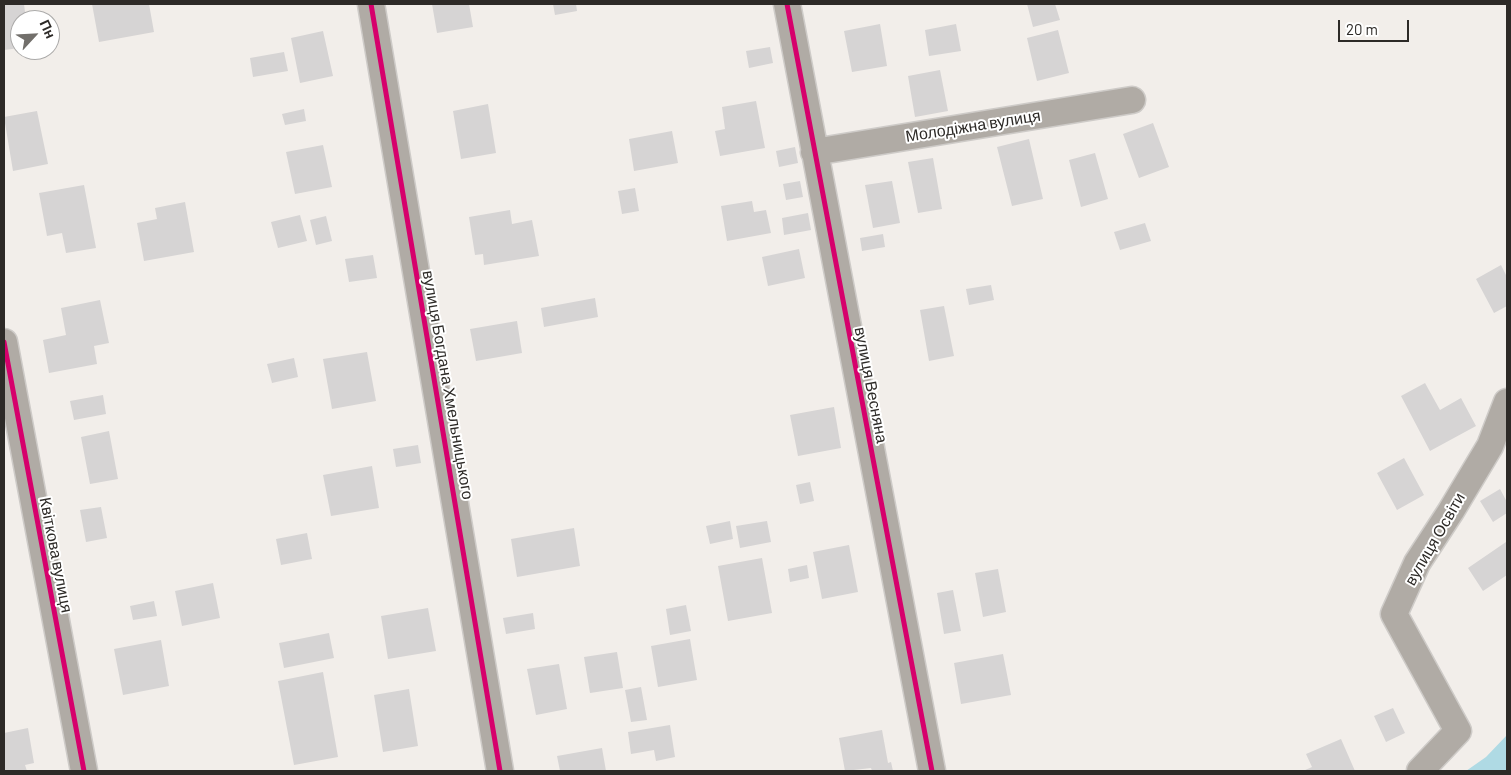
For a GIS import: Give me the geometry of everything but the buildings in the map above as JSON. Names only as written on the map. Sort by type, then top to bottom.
[{"type":"street","name":"вулиця Богдана Хмельницького","points":[[371,4],[500,771]]},
{"type":"street","name":"вулиця Весняна","points":[[787,4],[932,771]]},
{"type":"street","name":"Молодіжна вулиця","points":[[814,152],[1132,100]]},
{"type":"street","name":"Квіткова вулиця","points":[[4,342],[84,771]]},
{"type":"street","name":"вулиця Освіти","points":[[1420,771],[1458,731],[1394,614],[1417,563],[1490,446],[1507,402]]},
{"type":"water","points":[[1507,735],[1507,771],[1466,771],[1486,757]]},
{"type":"cycle path","points":[[371,4],[500,771]]},
{"type":"cycle path","points":[[787,4],[932,771]]},
{"type":"cycle path","points":[[4,342],[84,771]]}]
